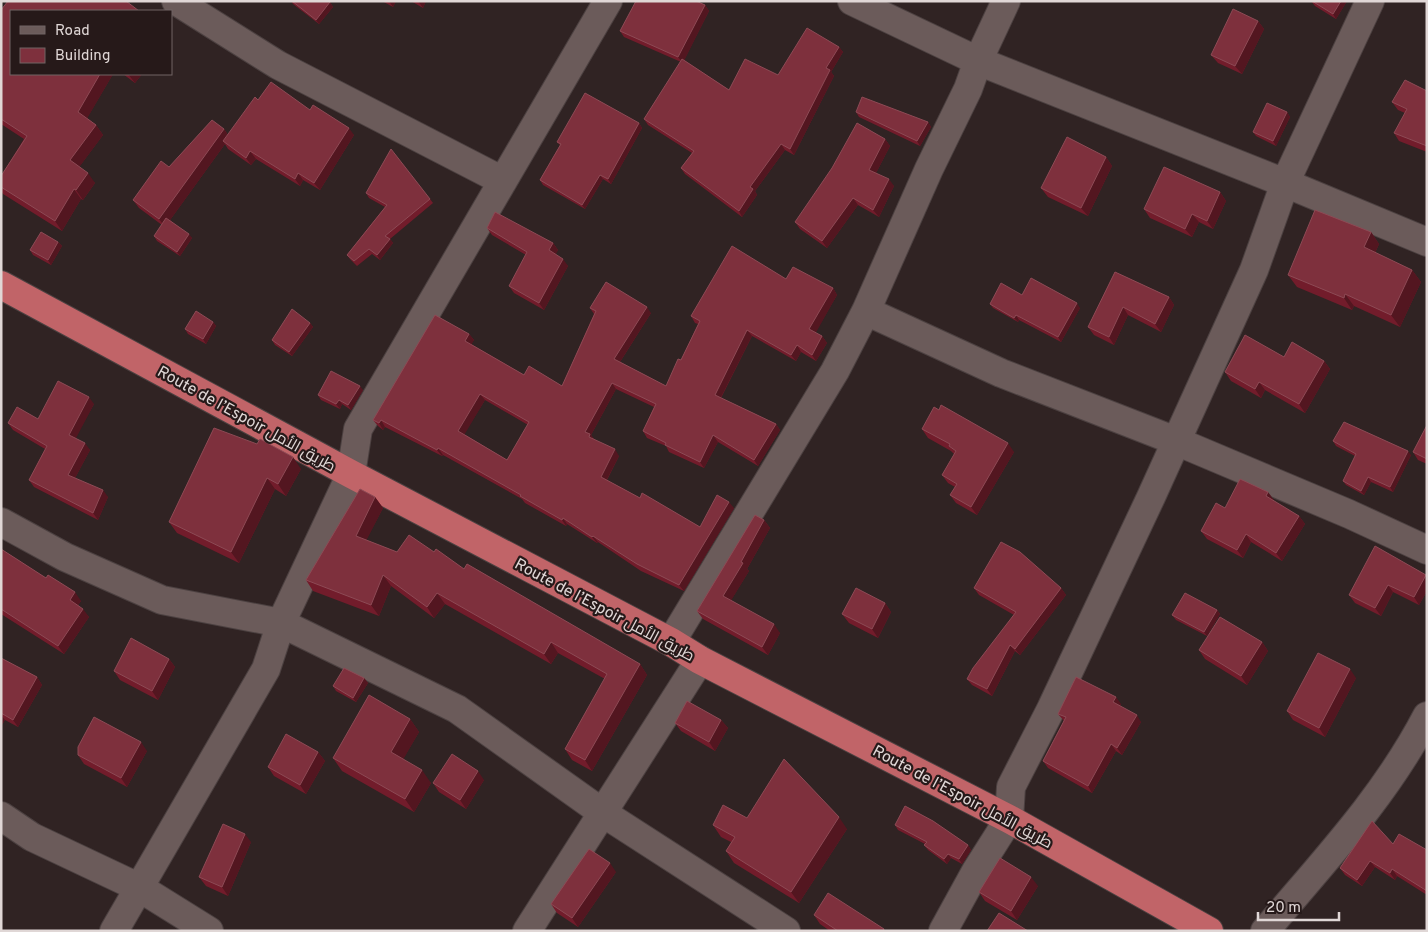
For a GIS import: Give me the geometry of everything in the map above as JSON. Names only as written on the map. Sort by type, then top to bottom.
[{"type":"highway","name":"Route de l’Espoir طريق الأمل","points":[[1,285],[351,474],[671,642],[700,660],[1009,819],[1208,931]]},
{"type":"street","points":[[176,1],[278,65],[503,180]]},
{"type":"street","points":[[114,931],[266,669],[281,624],[351,474],[358,429],[608,1]]},
{"type":"street","points":[[852,1],[978,61],[1285,183],[1427,242]]},
{"type":"street","points":[[671,642],[835,371],[866,311],[929,169],[968,89],[978,61],[1006,1]]},
{"type":"street","points":[[943,931],[976,871],[1009,819],[1011,787],[1051,708],[1176,441],[1254,270],[1285,183],[1370,1]]},
{"type":"street","points":[[866,311],[1001,373],[1176,441],[1349,514],[1427,550]]},
{"type":"street","points":[[1,522],[65,557],[162,600],[281,624],[457,709],[604,813],[786,931]]},
{"type":"street","points":[[527,931],[700,660]]},
{"type":"street","points":[[1265,931],[1369,808],[1412,744],[1427,716]]},
{"type":"street","points":[[1,816],[32,837],[140,888],[209,931]]},
{"type":"building","points":[[8,1],[126,1],[138,10],[10,10],[10,75],[99,75],[78,112],[96,125],[70,160],[88,173],[76,190],[74,189],[55,221],[1,187],[1,176],[27,136],[1,119],[1,10]]},
{"type":"building","points":[[292,1],[328,1],[330,2],[316,20]]},
{"type":"building","points":[[636,1],[696,1],[705,5],[678,57],[620,31]]},
{"type":"building","points":[[1312,1],[1341,1],[1333,14]]},
{"type":"building","points":[[1233,9],[1258,21],[1235,66],[1211,55]]},
{"type":"building","points":[[807,28],[839,47],[826,68],[830,70],[790,149],[781,144],[750,187],[753,189],[739,211],[681,168],[694,151],[644,119],[682,59],[729,90],[745,59],[778,75]]},
{"type":"building","points":[[1405,80],[1427,91],[1427,146],[1394,133],[1407,109],[1392,102]]},
{"type":"building","points":[[271,82],[310,110],[313,105],[349,128],[314,183],[298,173],[295,179],[250,151],[246,158],[223,141],[255,97],[258,100]]},
{"type":"building","points":[[585,93],[639,123],[608,179],[600,175],[582,205],[540,180],[561,144],[557,142]]},
{"type":"building","points":[[862,97],[928,122],[917,141],[856,112]]},
{"type":"building","points":[[1267,103],[1287,112],[1273,141],[1253,132]]},
{"type":"building","points":[[212,120],[224,129],[159,219],[133,200],[161,161],[169,167]]},
{"type":"building","points":[[857,123],[885,139],[869,170],[889,179],[873,210],[853,198],[822,241],[795,222],[832,168]]},
{"type":"building","points":[[1067,137],[1106,157],[1081,208],[1041,188]]},
{"type":"building","points":[[391,149],[430,199],[385,236],[390,239],[377,255],[369,249],[354,261],[347,255],[387,205],[366,193]]},
{"type":"building","points":[[1164,167],[1220,192],[1207,221],[1192,214],[1185,229],[1144,209]]},
{"type":"building","points":[[1315,210],[1371,232],[1364,247],[1412,270],[1391,315],[1345,294],[1344,298],[1288,275]]},
{"type":"building","points":[[495,212],[553,243],[549,250],[563,259],[539,303],[509,286],[527,252],[487,228]]},
{"type":"building","points":[[166,218],[189,234],[177,252],[154,236]]},
{"type":"building","points":[[41,232],[58,242],[48,260],[30,250]]},
{"type":"building","points":[[732,246],[786,279],[793,267],[833,288],[809,329],[822,336],[812,355],[797,345],[791,355],[747,330],[715,395],[776,424],[754,460],[713,435],[700,462],[665,445],[666,443],[643,431],[656,404],[612,383],[585,432],[590,434],[589,437],[615,449],[601,477],[640,498],[642,493],[700,527],[717,495],[729,502],[679,585],[637,564],[563,518],[562,520],[438,448],[437,450],[381,420],[379,423],[373,420],[435,315],[469,334],[465,341],[524,375],[529,366],[562,386],[596,311],[590,308],[606,282],[647,307],[614,359],[666,386],[678,359],[681,360],[700,321],[691,316]],"holes":[[[480,394],[529,422],[507,460],[458,431]]]},
{"type":"building","points":[[1115,272],[1169,297],[1155,324],[1123,307],[1109,337],[1088,327]]},
{"type":"building","points":[[1031,278],[1077,303],[1058,337],[1016,315],[1014,318],[990,304],[1001,283],[1022,295]]},
{"type":"building","points":[[292,309],[310,323],[289,352],[272,340]]},
{"type":"building","points":[[196,311],[213,322],[203,339],[185,329]]},
{"type":"building","points":[[1245,335],[1284,357],[1292,342],[1324,361],[1299,404],[1259,382],[1255,389],[1225,372]]},
{"type":"building","points":[[331,371],[360,386],[348,405],[339,400],[336,404],[318,395]]},
{"type":"building","points":[[58,381],[89,397],[69,435],[85,443],[68,475],[103,490],[93,513],[29,480],[47,446],[8,423],[17,407],[38,419]]},
{"type":"building","points":[[941,405],[1008,443],[971,507],[950,495],[957,484],[942,475],[956,451],[949,446],[950,444],[922,429],[934,407],[939,410]]},
{"type":"building","points":[[1344,422],[1408,451],[1390,487],[1368,477],[1361,491],[1343,481],[1356,454],[1333,441]]},
{"type":"building","points":[[1427,425],[1427,459],[1413,452]]},
{"type":"building","points":[[214,428],[257,444],[260,439],[293,457],[278,484],[267,478],[231,552],[169,522]]},
{"type":"building","points":[[1240,479],[1268,492],[1266,496],[1299,516],[1276,553],[1246,534],[1237,550],[1201,531],[1216,503],[1225,508]]},
{"type":"building","points":[[360,489],[375,497],[356,536],[397,552],[409,535],[434,552],[436,549],[464,569],[467,564],[640,664],[585,760],[565,749],[607,674],[551,642],[544,654],[437,593],[427,607],[383,575],[371,605],[306,580]]},
{"type":"building","points":[[755,515],[764,520],[741,562],[743,563],[723,596],[774,624],[762,647],[697,611]]},
{"type":"building","points":[[1001,542],[1020,552],[1061,588],[1015,649],[1010,645],[987,689],[967,679],[973,668],[1016,612],[974,588]]},
{"type":"building","points":[[1375,546],[1426,575],[1414,597],[1388,585],[1375,608],[1349,595]]},
{"type":"building","points":[[1,549],[46,578],[48,575],[75,592],[70,600],[83,609],[58,646],[1,609]]},
{"type":"building","points":[[856,588],[885,603],[872,629],[842,614]]},
{"type":"building","points":[[1185,593],[1217,610],[1204,632],[1172,615]]},
{"type":"building","points":[[1220,617],[1262,642],[1241,676],[1199,650]]},
{"type":"building","points":[[131,638],[169,659],[152,691],[114,671]]},
{"type":"building","points":[[1318,653],[1350,669],[1319,728],[1287,711]]},
{"type":"building","points":[[1,658],[37,677],[13,720],[1,713]]},
{"type":"building","points":[[344,668],[364,678],[353,698],[333,686]]},
{"type":"building","points":[[1076,677],[1116,697],[1113,702],[1137,715],[1117,748],[1111,744],[1088,786],[1043,761],[1066,717],[1058,714]]},
{"type":"building","points":[[369,695],[410,719],[391,752],[422,770],[405,799],[333,758]]},
{"type":"building","points":[[687,701],[721,720],[709,742],[675,723]]},
{"type":"building","points":[[94,717],[141,742],[121,778],[78,755],[78,747]]},
{"type":"building","points":[[286,734],[318,752],[300,785],[268,767]]},
{"type":"building","points":[[452,754],[478,771],[460,800],[433,783]]},
{"type":"building","points":[[784,759],[839,817],[791,892],[726,851],[735,837],[713,825],[723,805],[747,818]]},
{"type":"building","points":[[905,806],[933,821],[968,845],[959,859],[948,854],[944,859],[924,845],[927,842],[895,825]]},
{"type":"building","points":[[1372,821],[1393,844],[1399,834],[1427,850],[1427,891],[1392,869],[1390,873],[1370,861],[1357,880],[1340,868]]},
{"type":"building","points":[[223,824],[245,834],[222,887],[199,877]]},
{"type":"building","points":[[589,849],[610,863],[572,918],[551,904]]},
{"type":"building","points":[[1000,858],[1031,877],[1011,911],[979,892]]},
{"type":"building","points":[[828,893],[884,929],[883,931],[838,931],[814,915]]},
{"type":"building","points":[[999,913],[1028,931],[987,931]]}]
